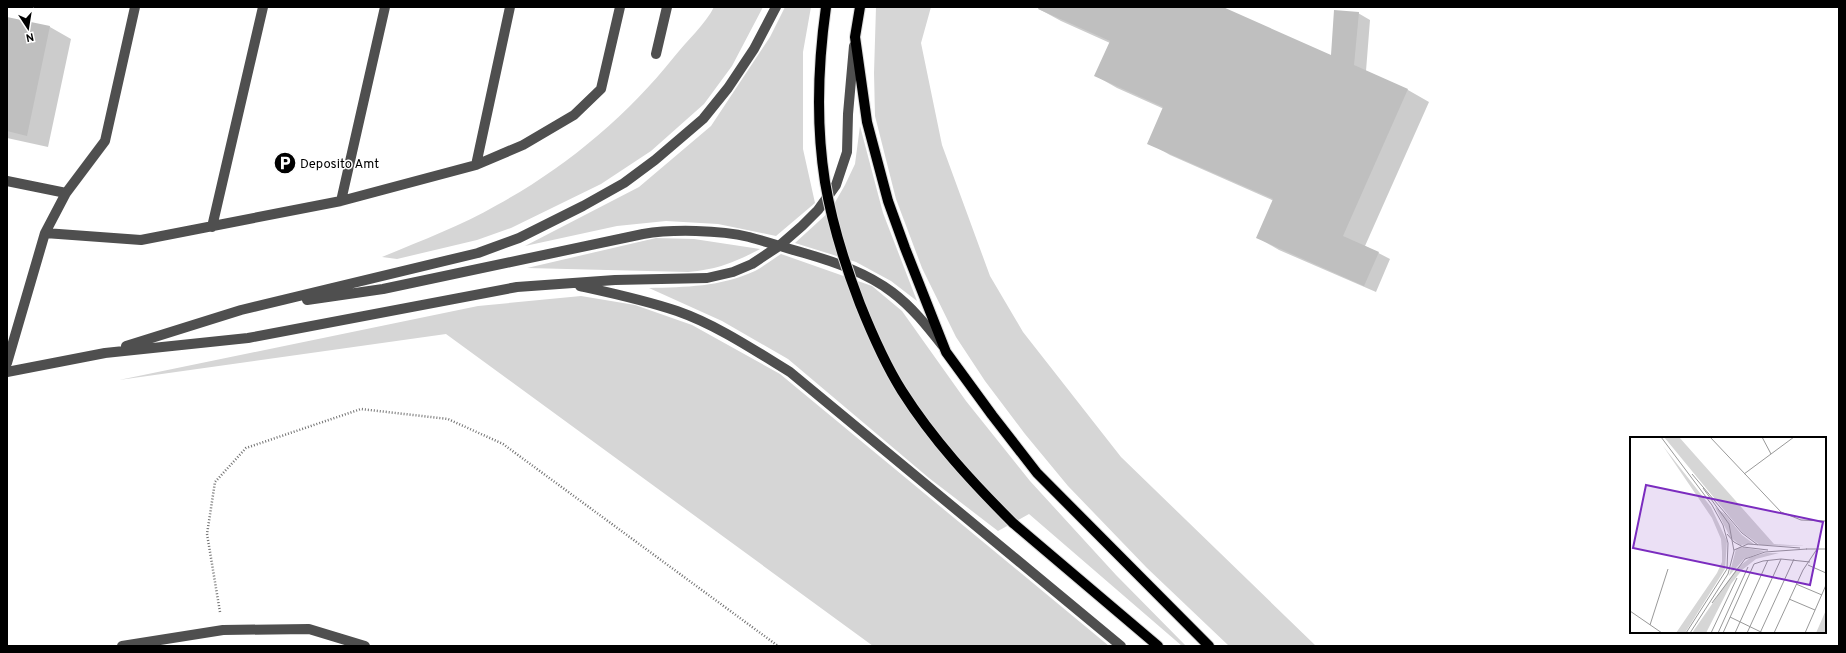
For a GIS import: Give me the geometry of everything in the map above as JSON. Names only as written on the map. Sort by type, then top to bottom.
[{"type":"main road","points":[[826,7],[820,77],[821,141],[825,183],[845,264],[875,341],[902,391],[936,438],[964,472],[1013,523],[1158,646]]},
{"type":"main road","points":[[860,7],[855,37],[867,122],[888,200],[905,248],[946,352],[1037,473],[1209,646]]},
{"type":"street","points":[[7,363],[45,233],[66,193],[105,141],[135,7]]},
{"type":"street","points":[[212,227],[263,7]]},
{"type":"street","points":[[341,201],[385,7]]},
{"type":"street","points":[[476,165],[510,7]]},
{"type":"street","points":[[45,233],[141,240],[341,201],[476,165],[523,145],[574,115],[601,89],[620,7]]},
{"type":"street","points":[[656,54],[667,7]]},
{"type":"street","points":[[105,353],[241,310],[478,253],[519,238],[583,206],[624,183],[655,160],[703,119],[728,88],[754,49],[776,7]]},
{"type":"street","points":[[7,372],[105,353],[248,338],[517,287],[615,280],[707,278],[733,272],[752,264],[779,246],[818,210],[836,185],[847,152],[848,114],[855,37]]},
{"type":"street","points":[[7,181],[66,193]]},
{"type":"street","points":[[241,310],[383,289],[660,231],[713,233],[747,237],[852,269],[892,292],[921,318],[946,352]]},
{"type":"street","points":[[570,284],[633,297],[678,311],[735,338],[790,372],[1121,646]]},
{"type":"street","points":[[122,646],[223,630],[309,629],[365,646]]},
{"type":"path","points":[[223,630],[207,534],[215,482],[246,448],[361,409],[448,419],[503,444],[778,646]]},
{"type":"shaded area","points":[[714,7],[763,7],[732,66],[704,104],[651,151],[601,184],[511,228],[477,240],[397,259],[382,257],[483,213],[547,175],[570,158],[593,140],[636,100],[701,26]]},
{"type":"shaded area","points":[[785,7],[811,7],[803,52],[803,149],[815,203],[776,236],[718,224],[666,221],[617,226],[525,246],[639,187],[711,126],[770,37]]},
{"type":"shaded area","points":[[876,7],[931,7],[921,43],[942,145],[990,276],[1023,332],[1121,457],[1316,646],[1229,646],[1147,568],[1068,486],[1025,434],[985,381],[956,337],[922,268],[896,199],[875,116],[874,73]]},
{"type":"shaded area","points":[[860,126],[883,213],[917,301],[891,281],[856,262],[795,243],[830,211],[845,185],[855,164]]},
{"type":"shaded area","points":[[656,238],[694,239],[760,249],[726,265],[688,272],[527,268]]},
{"type":"shaded area","points":[[781,254],[872,286],[902,311],[966,401],[1030,481],[1116,575],[1186,646],[1182,646],[1029,514],[998,531],[929,478],[788,359],[722,321],[649,288],[703,285],[729,280],[755,271]]},
{"type":"shaded area","points":[[581,296],[635,305],[692,325],[780,374],[1109,646],[873,646],[446,334],[119,380],[478,306]]},
{"type":"building","points":[[1039,7],[1223,7],[1331,55],[1334,10],[1359,12],[1354,65],[1408,89],[1343,236],[1379,252],[1364,286],[1256,238],[1273,199],[1147,144],[1163,107],[1094,76],[1110,41],[1038,9]]},
{"type":"building","points":[[7,17],[50,26],[27,136],[7,131]]},
{"type":"place","name":"Deposito Amt","points":[[285,163]]}]
